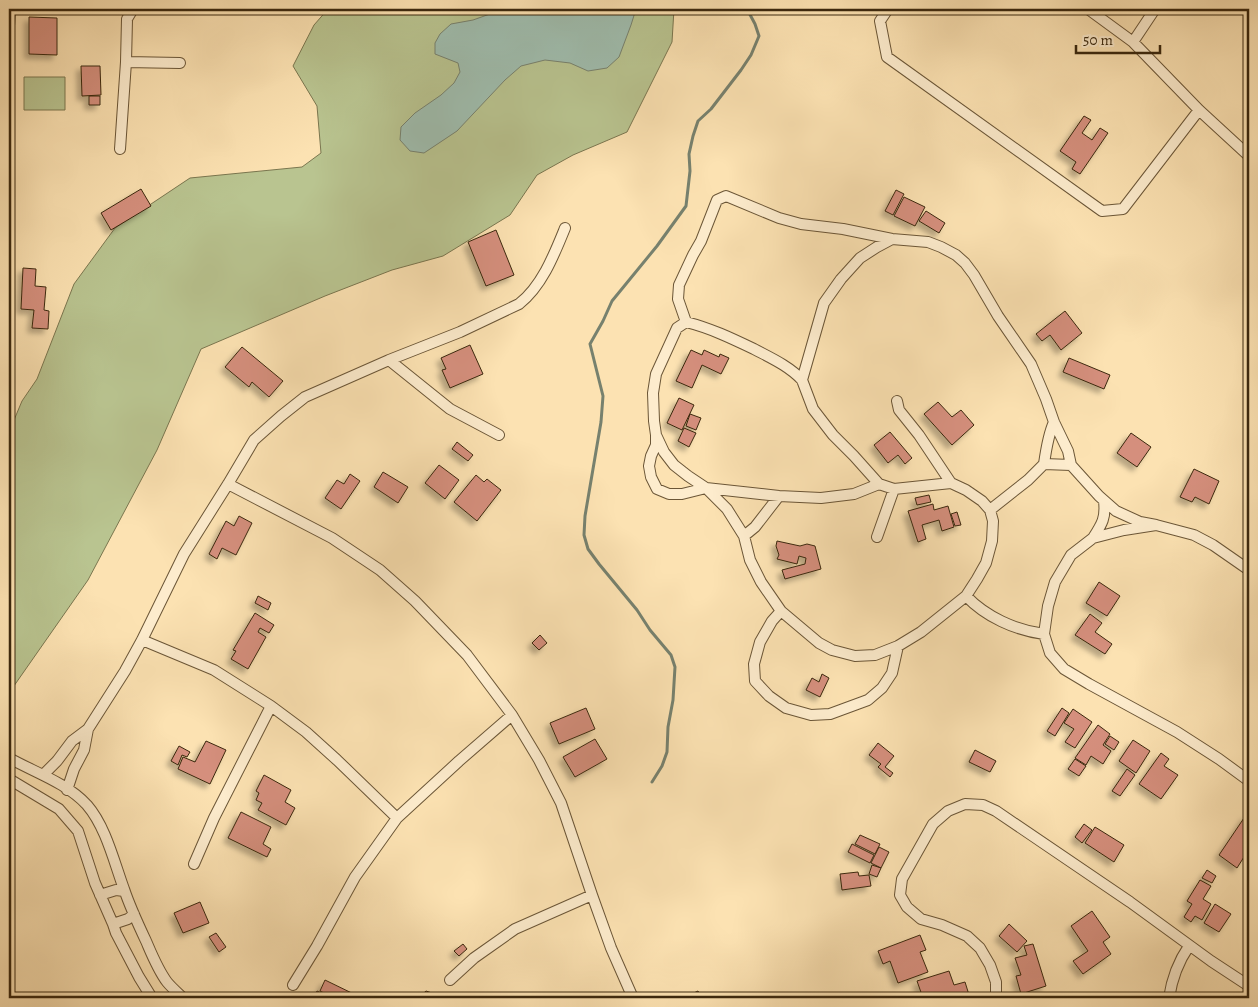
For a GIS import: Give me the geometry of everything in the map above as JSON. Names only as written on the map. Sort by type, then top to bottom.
[{"type":"street","points":[[9,26],[10,9]]},
{"type":"street","points":[[120,149],[127,19],[133,9]]},
{"type":"street","points":[[888,9],[880,22],[888,57],[1102,211],[1123,209],[1199,110]]},
{"type":"street","points":[[1088,9],[1133,42],[1199,110],[1249,156]]},
{"type":"street","points":[[1133,42],[1155,9]]},
{"type":"street","points":[[126,62],[180,63]]},
{"type":"street","points":[[686,322],[678,299],[679,285],[701,241],[717,200],[726,196],[779,218],[801,224],[843,229],[892,239],[928,242],[941,247],[956,255],[974,275],[998,316],[1031,364],[1054,422],[1068,451],[1071,465],[1104,501],[1116,511],[1140,522],[1194,535],[1249,570]]},
{"type":"street","points":[[43,775],[72,742],[88,729],[125,671],[184,554],[254,440],[305,398],[389,360],[460,332],[519,304],[540,278],[565,228]]},
{"type":"street","points":[[802,380],[824,303],[841,279],[860,258],[877,246],[892,239]]},
{"type":"street","points":[[656,435],[664,452],[674,465],[706,488],[727,509],[744,536],[750,560],[760,582],[781,611],[819,643],[832,650],[854,656],[875,655],[898,646],[921,632],[966,596],[986,563],[992,541],[993,521],[990,510],[982,501],[951,483],[894,489],[879,484],[833,435],[813,409],[802,380],[794,372],[733,338],[703,326],[686,322],[677,328],[656,374],[653,393],[656,445],[649,466],[651,477],[657,489],[669,494],[682,494],[706,488],[779,496],[821,498],[854,494],[879,484]]},
{"type":"street","points":[[389,360],[450,409],[499,435]]},
{"type":"street","points":[[897,401],[899,410],[919,435],[951,483]]},
{"type":"street","points":[[990,510],[1028,480],[1044,464],[1050,430],[1054,422]]},
{"type":"street","points":[[1044,464],[1071,465]]},
{"type":"street","points":[[228,484],[332,538],[380,570],[415,601],[467,655],[512,716],[539,760],[561,803],[611,948],[633,998]]},
{"type":"street","points":[[877,537],[894,489]]},
{"type":"street","points":[[744,536],[755,527],[779,496]]},
{"type":"street","points":[[1104,501],[1104,520],[1093,538],[1071,555],[1055,582],[1048,606],[1044,634],[1050,653],[1064,669],[1176,732],[1219,759],[1249,781]]},
{"type":"street","points":[[1093,538],[1124,530],[1156,525]]},
{"type":"street","points":[[966,596],[981,610],[999,621],[1044,634]]},
{"type":"street","points":[[781,611],[772,621],[760,642],[754,664],[755,681],[769,696],[786,708],[811,715],[830,714],[868,700],[882,688],[892,674],[898,646]]},
{"type":"street","points":[[142,640],[214,670],[271,706],[306,732],[397,818]]},
{"type":"street","points":[[194,864],[214,818],[271,706]]},
{"type":"street","points":[[293,985],[355,877],[397,818],[459,761],[512,716]]},
{"type":"street","points":[[67,790],[74,769],[84,750],[88,729]]},
{"type":"street","points":[[9,758],[43,775],[79,798],[88,807],[99,824],[111,851],[124,890],[158,966],[167,981],[183,998]]},
{"type":"street","points":[[9,779],[59,809],[78,831],[95,883],[116,933],[152,998]]},
{"type":"street","points":[[995,998],[996,982],[990,964],[980,948],[967,936],[942,925],[921,919],[907,907],[900,895],[902,879],[933,824],[948,811],[965,804],[983,805],[996,811],[1249,986]]},
{"type":"street","points":[[100,895],[116,890],[124,890]]},
{"type":"street","points":[[450,980],[474,958],[515,929],[592,895]]},
{"type":"street","points":[[113,924],[128,919],[134,914]]},
{"type":"street","points":[[1169,998],[1172,978],[1189,946]]},
{"type":"green space","points":[[328,9],[674,9],[672,42],[627,132],[573,155],[537,175],[510,215],[443,256],[392,270],[325,296],[201,349],[157,450],[88,580],[9,693],[9,432],[22,401],[37,379],[74,284],[115,228],[190,178],[302,167],[321,153],[317,106],[293,66],[314,25]]},
{"type":"green space","points":[[24,77],[65,77],[65,110],[24,110]]},
{"type":"shaded area","points":[[504,9],[528,13],[557,9],[636,9],[619,57],[607,68],[588,71],[570,63],[545,60],[521,66],[505,80],[457,131],[424,153],[410,151],[400,140],[401,127],[415,113],[441,95],[454,83],[460,72],[458,63],[435,54],[435,43],[440,34],[451,24],[473,20]]},
{"type":"building","points":[[29,17],[57,18],[57,55],[29,54]]},
{"type":"building","points":[[81,66],[100,66],[101,95],[82,96]]},
{"type":"building","points":[[89,96],[100,96],[100,105],[89,105]]},
{"type":"building","points":[[1084,116],[1091,120],[1082,133],[1092,140],[1100,128],[1108,133],[1080,174],[1072,169],[1076,162],[1060,151]]},
{"type":"building","points":[[141,189],[151,206],[111,230],[101,213]]},
{"type":"building","points":[[896,190],[904,194],[893,215],[885,211]]},
{"type":"building","points":[[904,197],[925,207],[915,226],[894,216]]},
{"type":"building","points":[[926,211],[945,223],[939,233],[919,221]]},
{"type":"building","points":[[496,230],[514,275],[486,286],[468,242]]},
{"type":"building","points":[[23,268],[36,269],[35,286],[46,287],[44,310],[49,311],[48,329],[32,328],[34,310],[21,309]]},
{"type":"building","points":[[1065,311],[1082,333],[1061,350],[1050,335],[1042,341],[1036,334]]},
{"type":"building","points":[[470,345],[483,374],[450,388],[442,370],[446,369],[441,358]]},
{"type":"building","points":[[242,347],[283,381],[269,397],[252,382],[249,387],[225,367]]},
{"type":"building","points":[[691,350],[702,355],[704,350],[719,357],[720,354],[729,358],[721,374],[702,365],[692,388],[676,381]]},
{"type":"building","points":[[1069,358],[1110,375],[1104,389],[1063,372]]},
{"type":"building","points":[[679,398],[694,405],[682,430],[667,423]]},
{"type":"building","points":[[938,402],[952,417],[961,410],[974,425],[952,445],[924,414]]},
{"type":"building","points":[[690,414],[701,418],[696,430],[686,426]]},
{"type":"building","points":[[684,428],[696,433],[689,447],[678,441]]},
{"type":"building","points":[[890,432],[912,458],[905,464],[898,455],[888,463],[874,445]]},
{"type":"building","points":[[1131,433],[1151,447],[1137,467],[1117,453]]},
{"type":"building","points":[[457,442],[473,455],[468,461],[452,449]]},
{"type":"building","points":[[439,465],[459,480],[445,499],[425,483]]},
{"type":"building","points":[[1194,469],[1219,481],[1209,504],[1195,497],[1192,502],[1180,497]]},
{"type":"building","points":[[383,472],[408,487],[398,503],[374,487]]},
{"type":"building","points":[[350,474],[360,481],[341,509],[325,498],[337,480],[344,484]]},
{"type":"building","points":[[476,475],[484,482],[487,479],[501,490],[477,521],[454,502]]},
{"type":"building","points":[[929,495],[931,502],[917,505],[915,498]]},
{"type":"building","points":[[933,504],[934,510],[948,506],[954,527],[942,531],[939,520],[922,525],[926,539],[918,542],[908,511]]},
{"type":"building","points":[[957,512],[961,525],[955,526],[951,514]]},
{"type":"building","points":[[239,516],[252,523],[236,555],[222,548],[217,559],[209,554],[226,521],[234,526]]},
{"type":"building","points":[[777,541],[800,546],[807,544],[815,546],[821,569],[785,579],[782,570],[805,564],[806,558],[799,556],[797,564],[777,559],[779,555],[776,546]]},
{"type":"building","points":[[1099,582],[1120,596],[1107,616],[1086,603]]},
{"type":"building","points":[[258,596],[271,603],[268,610],[255,603]]},
{"type":"building","points":[[255,613],[274,625],[269,633],[260,628],[258,632],[266,637],[248,669],[231,659],[236,651],[233,650]]},
{"type":"building","points":[[1090,614],[1102,623],[1095,632],[1112,644],[1105,654],[1075,635]]},
{"type":"building","points":[[540,635],[547,643],[539,650],[532,643]]},
{"type":"building","points":[[822,674],[829,678],[820,697],[806,690],[812,678],[819,682]]},
{"type":"building","points":[[586,708],[595,729],[559,744],[550,723]]},
{"type":"building","points":[[1062,708],[1069,713],[1055,736],[1047,731]]},
{"type":"building","points":[[1073,709],[1092,722],[1075,748],[1065,742],[1074,729],[1064,723]]},
{"type":"building","points":[[1098,725],[1110,734],[1103,745],[1111,751],[1103,764],[1091,756],[1086,765],[1075,758]]},
{"type":"building","points":[[1110,736],[1119,742],[1114,750],[1105,744]]},
{"type":"building","points":[[595,739],[607,759],[575,777],[563,757]]},
{"type":"building","points":[[1133,740],[1150,751],[1136,773],[1119,761]]},
{"type":"building","points":[[206,741],[226,750],[210,784],[178,769],[183,757],[195,762]]},
{"type":"building","points":[[878,743],[894,756],[885,767],[893,773],[890,777],[878,767],[881,764],[869,755]]},
{"type":"building","points":[[179,746],[190,752],[187,757],[182,755],[178,765],[171,761]]},
{"type":"building","points":[[975,750],[996,761],[990,772],[969,762]]},
{"type":"building","points":[[1161,753],[1169,759],[1164,766],[1178,775],[1161,799],[1139,784]]},
{"type":"building","points":[[1075,759],[1086,766],[1079,776],[1068,769]]},
{"type":"building","points":[[1127,769],[1135,775],[1120,796],[1112,791]]},
{"type":"building","points":[[264,775],[291,790],[285,802],[295,808],[286,825],[258,810],[262,803],[256,800],[259,793],[256,791]]},
{"type":"building","points":[[241,812],[271,827],[263,844],[271,849],[267,857],[228,838]]},
{"type":"building","points":[[1246,815],[1249,817],[1249,849],[1237,868],[1219,855]]},
{"type":"building","points":[[1084,824],[1092,830],[1082,843],[1075,837]]},
{"type":"building","points":[[1095,827],[1124,845],[1114,862],[1085,843]]},
{"type":"building","points":[[860,835],[880,844],[875,854],[855,844]]},
{"type":"building","points":[[852,844],[874,855],[870,863],[848,852]]},
{"type":"building","points":[[879,847],[889,852],[881,868],[871,863]]},
{"type":"building","points":[[872,865],[881,868],[877,877],[869,874]]},
{"type":"building","points":[[1207,870],[1216,876],[1212,883],[1202,878]]},
{"type":"building","points":[[858,872],[859,876],[869,875],[871,886],[842,890],[840,874]]},
{"type":"building","points":[[1200,880],[1211,886],[1203,899],[1211,904],[1202,920],[1195,916],[1191,922],[1184,917],[1192,904],[1187,901]]},
{"type":"building","points":[[200,902],[209,923],[183,933],[174,913]]},
{"type":"building","points":[[1215,904],[1231,914],[1219,932],[1204,923]]},
{"type":"building","points":[[1092,911],[1110,937],[1103,942],[1111,954],[1083,974],[1073,961],[1088,951],[1071,926]]},
{"type":"building","points":[[1009,924],[1027,941],[1017,952],[999,936]]},
{"type":"building","points":[[216,933],[226,947],[219,952],[209,937]]},
{"type":"building","points":[[920,935],[926,950],[920,952],[928,972],[898,983],[890,961],[883,964],[878,951]]},
{"type":"building","points":[[463,944],[467,949],[459,956],[454,951]]},
{"type":"building","points":[[1033,944],[1046,986],[1021,994],[1016,976],[1021,975],[1015,958],[1027,955],[1024,946]]},
{"type":"building","points":[[949,971],[954,985],[965,982],[970,998],[923,998],[917,981]]},
{"type":"building","points":[[325,980],[362,998],[334,998],[320,991]]},
{"type":"building","points":[[317,991],[328,996],[327,998],[313,998]]},
{"type":"building","points":[[426,991],[447,998],[418,998]]},
{"type":"building","points":[[698,991],[702,998],[683,998]]},
{"type":"waterway","points":[[652,782],[662,766],[667,752],[675,667],[671,655],[588,549],[584,535],[585,516],[601,422],[603,396],[590,344],[612,301],[657,246],[686,206],[690,171],[689,154],[698,121],[711,109],[741,70],[751,55],[759,36],[747,9]]}]
